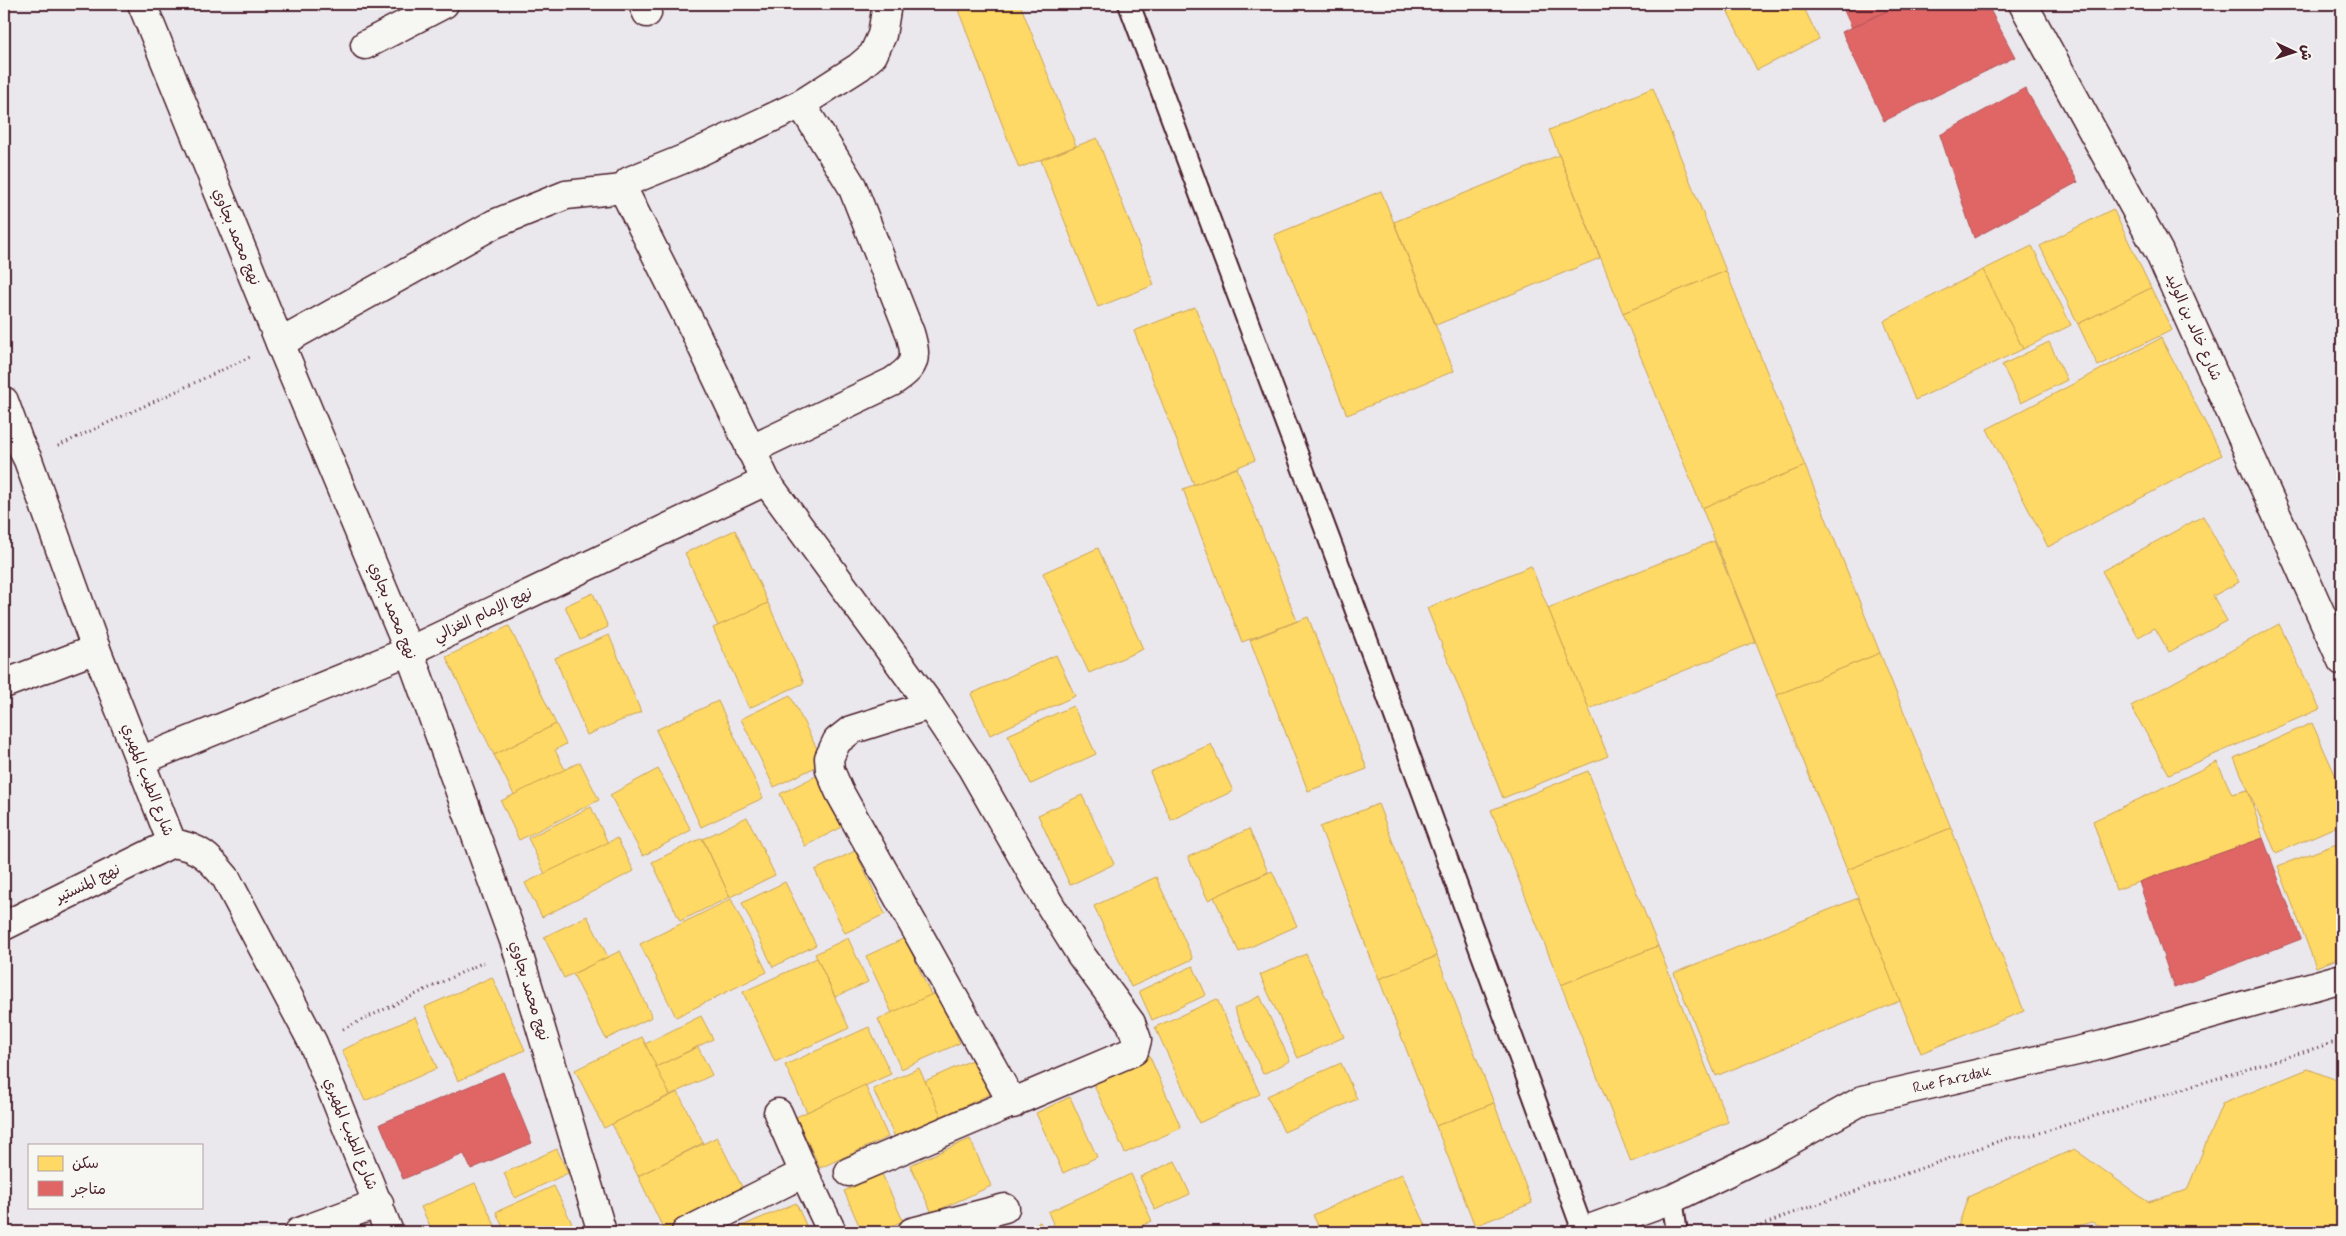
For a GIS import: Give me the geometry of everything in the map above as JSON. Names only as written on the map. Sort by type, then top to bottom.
[{"type":"street","name":"نهج محمد بجاوي","points":[[142,4],[280,343],[409,651],[516,946],[602,1232]]},
{"type":"street","points":[[365,46],[444,4]]},
{"type":"street","points":[[280,343],[494,224],[566,195],[623,189],[629,181],[686,158],[801,104],[873,56],[882,35],[887,4]]},
{"type":"street","name":"شارع خالد بن الوليد","points":[[2023,4],[2160,252],[2342,661]]},
{"type":"street","points":[[750,450],[892,382],[909,371],[914,359],[914,348],[910,333],[852,186],[801,104]]},
{"type":"street","points":[[623,189],[695,332],[766,481],[930,705],[972,768],[1050,905],[1081,955],[1131,1023],[1137,1040],[1134,1051],[849,1172]]},
{"type":"street","name":"شارع الطيب المهيري","points":[[4,401],[17,450],[172,843],[188,845],[209,857],[226,878],[313,1044],[379,1203],[389,1232]]},
{"type":"street","name":"نهج الإمام الغزالي","points":[[140,761],[409,651],[766,481]]},
{"type":"street","points":[[4,684],[96,648]]},
{"type":"street","points":[[930,705],[851,730],[837,741],[830,758],[830,770],[839,791],[1013,1104]]},
{"type":"street","name":"نهج المنستير","points":[[4,926],[172,843]]},
{"type":"street","name":"Rue Farzdak","points":[[1582,1232],[1672,1199],[1775,1149],[1863,1100],[2104,1045],[2342,978]]},
{"type":"street","points":[[778,1113],[832,1232]]},
{"type":"street","points":[[686,1232],[804,1173]]},
{"type":"street","points":[[299,1232],[379,1203]]},
{"type":"street","points":[[912,1232],[1005,1208]]},
{"type":"lane","points":[[1129,4],[1377,667],[1582,1232]]},
{"type":"lane","points":[[1672,1199],[1677,1232]]},
{"type":"path","points":[[17,450],[280,343]]},
{"type":"path","points":[[313,1044],[516,946]]},
{"type":"path","points":[[1747,1232],[1787,1215],[2008,1138],[2033,1135],[2342,1040]]},
{"type":"building: سكن","points":[[965,4],[1020,4],[1076,146],[1019,168],[957,7]]},
{"type":"building: سكن","points":[[1724,4],[1802,4],[1819,39],[1757,70]]},
{"type":"building: سكن","points":[[1653,88],[1726,271],[1623,313],[1549,130]]},
{"type":"building: سكن","points":[[1097,138],[1154,285],[1098,307],[1041,160]]},
{"type":"building: سكن","points":[[1559,155],[1600,258],[1436,325],[1394,222]]},
{"type":"building: سكن","points":[[1381,191],[1454,371],[1347,415],[1274,235]]},
{"type":"building: سكن","points":[[2113,209],[2151,288],[2078,324],[2040,246]]},
{"type":"building: سكن","points":[[2032,246],[2071,325],[2023,349],[1983,270]]},
{"type":"building: سكن","points":[[1983,270],[2023,349],[1915,400],[1884,321]]},
{"type":"building: سكن","points":[[1726,271],[1805,466],[1702,508],[1623,313]]},
{"type":"building: سكن","points":[[2151,288],[2172,330],[2098,366],[2078,324]]},
{"type":"building: سكن","points":[[1195,307],[1255,460],[1194,485],[1134,331]]},
{"type":"building: سكن","points":[[2161,338],[2222,455],[2048,547],[1987,429]]},
{"type":"building: سكن","points":[[2049,342],[2067,380],[2021,403],[2002,365]]},
{"type":"building: سكن","points":[[1805,466],[1880,653],[1777,695],[1702,508]]},
{"type":"building: سكن","points":[[1237,468],[1297,621],[1242,642],[1183,489]]},
{"type":"building: سكن","points":[[2203,516],[2239,582],[2213,596],[2227,621],[2169,652],[2155,628],[2138,637],[2102,571]]},
{"type":"building: سكن","points":[[735,530],[768,603],[718,626],[685,553]]},
{"type":"building: سكن","points":[[1714,541],[1755,642],[1589,709],[1548,608]]},
{"type":"building: سكن","points":[[1098,548],[1143,649],[1089,673],[1043,573]]},
{"type":"building: سكن","points":[[1531,566],[1608,756],[1503,798],[1427,608]]},
{"type":"building: سكن","points":[[593,593],[608,627],[580,640],[565,606]]},
{"type":"building: سكن","points":[[768,603],[804,683],[749,708],[713,628]]},
{"type":"building: سكن","points":[[1308,617],[1367,769],[1308,791],[1250,640]]},
{"type":"building: سكن","points":[[2279,624],[2320,709],[2169,774],[2131,706]]},
{"type":"building: سكن","points":[[509,626],[556,724],[494,755],[446,657]]},
{"type":"building: سكن","points":[[609,635],[641,712],[587,735],[555,658]]},
{"type":"building: سكن","points":[[1880,653],[1951,828],[1847,870],[1777,695]]},
{"type":"building: سكن","points":[[1056,655],[1075,696],[990,735],[971,694]]},
{"type":"building: سكن","points":[[790,695],[824,763],[774,787],[741,719]]},
{"type":"building: سكن","points":[[718,701],[763,798],[701,827],[656,730]]},
{"type":"building: سكن","points":[[1073,706],[1096,754],[1031,784],[1008,735]]},
{"type":"building: سكن","points":[[2312,723],[2342,790],[2342,824],[2276,853],[2234,758]]},
{"type":"building: سكن","points":[[556,724],[566,744],[555,750],[565,770],[514,795],[494,755]]},
{"type":"building: سكن","points":[[1211,744],[1233,791],[1171,820],[1150,772]]},
{"type":"building: سكن","points":[[580,762],[599,800],[519,840],[501,801]]},
{"type":"building: سكن","points":[[2217,762],[2232,794],[2248,790],[2263,838],[2116,890],[2093,821]]},
{"type":"building: سكن","points":[[658,769],[691,830],[643,856],[610,795]]},
{"type":"building: سكن","points":[[1588,771],[1658,946],[1561,985],[1491,810]]},
{"type":"building: سكن","points":[[822,773],[846,825],[805,846],[780,794]]},
{"type":"building: سكن","points":[[1082,795],[1114,864],[1070,885],[1038,815]]},
{"type":"building: سكن","points":[[1378,804],[1437,956],[1379,979],[1320,827]]},
{"type":"building: سكن","points":[[591,807],[608,843],[545,874],[528,838]]},
{"type":"building: سكن","points":[[747,817],[775,875],[730,897],[703,839]]},
{"type":"building: سكن","points":[[1951,828],[2024,1011],[1921,1053],[1847,870]]},
{"type":"building: سكن","points":[[1249,829],[1268,872],[1208,900],[1188,857]]},
{"type":"building: سكن","points":[[617,838],[634,871],[542,917],[525,883]]},
{"type":"building: سكن","points":[[702,838],[730,897],[680,921],[652,862]]},
{"type":"building: سكن","points":[[2342,842],[2342,957],[2316,967],[2278,866]]},
{"type":"building: سكن","points":[[855,851],[885,914],[845,933],[815,870]]},
{"type":"building: سكن","points":[[1272,871],[1297,926],[1239,952],[1214,897]]},
{"type":"building: سكن","points":[[1156,877],[1193,959],[1131,987],[1094,906]]},
{"type":"building: سكن","points":[[785,882],[816,945],[773,967],[742,903]]},
{"type":"building: سكن","points":[[1858,898],[1900,1001],[1716,1076],[1674,973]]},
{"type":"building: سكن","points":[[731,899],[767,972],[676,1017],[640,944]]},
{"type":"building: سكن","points":[[587,916],[608,957],[564,978],[544,937]]},
{"type":"building: سكن","points":[[848,938],[868,982],[835,997],[815,954]]},
{"type":"building: سكن","points":[[905,938],[931,995],[892,1013],[866,956]]},
{"type":"building: سكن","points":[[1658,946],[1728,1122],[1631,1162],[1561,985]]},
{"type":"building: سكن","points":[[620,951],[652,1017],[606,1039],[573,974]]},
{"type":"building: سكن","points":[[1306,954],[1344,1037],[1298,1058],[1260,975]]},
{"type":"building: سكن","points":[[1437,956],[1494,1103],[1436,1126],[1379,979]]},
{"type":"building: سكن","points":[[817,958],[849,1028],[775,1062],[743,992]]},
{"type":"building: سكن","points":[[1193,966],[1206,995],[1152,1020],[1139,991]]},
{"type":"building: سكن","points":[[492,977],[525,1050],[458,1081],[425,1007]]},
{"type":"building: سكن","points":[[937,992],[960,1043],[901,1069],[878,1019]]},
{"type":"building: سكن","points":[[1260,996],[1290,1061],[1263,1074],[1234,1009]]},
{"type":"building: سكن","points":[[1217,999],[1260,1094],[1199,1123],[1155,1027]]},
{"type":"building: سكن","points":[[701,1016],[713,1039],[656,1067],[645,1044]]},
{"type":"building: سكن","points":[[415,1017],[437,1068],[365,1101],[342,1050]]},
{"type":"building: سكن","points":[[869,1027],[891,1074],[807,1112],[785,1065]]},
{"type":"building: سكن","points":[[642,1037],[670,1095],[604,1128],[575,1070]]},
{"type":"building: سكن","points":[[698,1047],[712,1075],[670,1095],[656,1067]]},
{"type":"building: سكن","points":[[1149,1055],[1181,1128],[1125,1153],[1092,1081]]},
{"type":"building: سكن","points":[[974,1059],[990,1094],[941,1117],[925,1081]]},
{"type":"building: سكن","points":[[1341,1063],[1357,1099],[1284,1132],[1267,1096]]},
{"type":"building: سكن","points":[[919,1068],[942,1118],[896,1139],[873,1089]]},
{"type":"building: سكن","points":[[2308,1069],[2342,1082],[2342,1232],[2120,1232],[2091,1222],[2059,1232],[1956,1232],[1968,1197],[2074,1149],[2148,1202],[2187,1190],[2222,1104]]},
{"type":"building: سكن","points":[[865,1085],[888,1137],[820,1168],[796,1117]]},
{"type":"building: سكن","points":[[678,1092],[703,1143],[638,1176],[612,1124]]},
{"type":"building: سكن","points":[[1070,1097],[1097,1157],[1063,1173],[1036,1113]]},
{"type":"building: سكن","points":[[1494,1103],[1532,1203],[1475,1226],[1436,1126]]},
{"type":"building: سكن","points":[[717,1137],[745,1193],[665,1232],[638,1176]]},
{"type":"building: سكن","points":[[970,1139],[991,1186],[932,1213],[910,1165]]},
{"type":"building: سكن","points":[[557,1149],[568,1173],[515,1198],[504,1173]]},
{"type":"building: سكن","points":[[1175,1161],[1190,1194],[1155,1210],[1140,1177]]},
{"type":"building: سكن","points":[[882,1174],[903,1221],[878,1232],[862,1232],[844,1191]]},
{"type":"building: سكن","points":[[1131,1174],[1152,1221],[1127,1232],[1057,1232],[1048,1212]]},
{"type":"building: سكن","points":[[1402,1174],[1429,1232],[1321,1232],[1313,1215]]},
{"type":"building: سكن","points":[[475,1183],[498,1232],[433,1232],[421,1207]]},
{"type":"building: سكن","points":[[554,1186],[576,1232],[505,1232],[496,1212]]},
{"type":"building: سكن","points":[[796,1203],[809,1232],[728,1232]]},
{"type":"building: سكن","points":[[1040,1222],[1045,1232],[1017,1232]]},
{"type":"building: سكن","points":[[1259,1225],[1262,1232],[1241,1232]]},
{"type":"building: متاجر","points":[[1841,4],[1902,4],[1852,28]]},
{"type":"building: متاجر","points":[[1902,4],[1987,4],[2015,57],[1884,121],[1842,32]]},
{"type":"building: متاجر","points":[[2025,88],[2078,182],[1974,238],[1940,135]]},
{"type":"building: متاجر","points":[[2263,838],[2301,939],[2174,988],[2139,882]]},
{"type":"building: متاجر","points":[[503,1072],[532,1143],[471,1169],[464,1154],[403,1179],[380,1124]]}]
